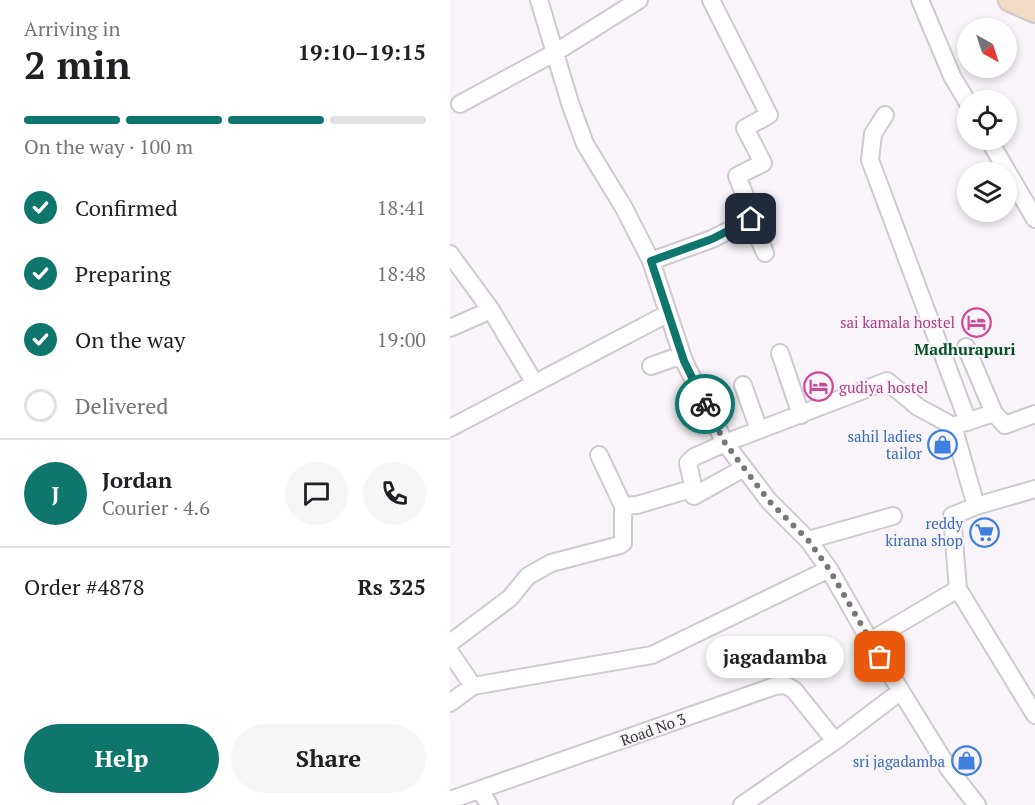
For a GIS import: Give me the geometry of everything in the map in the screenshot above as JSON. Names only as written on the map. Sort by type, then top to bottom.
[{"type":"main road","points":[[1010,0],[1035,11]]},
{"type":"street","points":[[539,0],[585,144],[624,208],[651,261],[682,355],[725,443],[769,501],[808,540],[829,569],[870,641],[949,769],[977,805]]},
{"type":"street","points":[[460,104],[556,52],[639,0]]},
{"type":"street","points":[[651,261],[712,239],[754,218],[737,176],[762,163],[745,128],[769,116],[711,0]]},
{"type":"street","points":[[921,0],[952,76],[960,90]]},
{"type":"street","points":[[885,115],[873,134],[870,160],[961,424],[976,506]]},
{"type":"street","points":[[995,150],[1035,219]]},
{"type":"street","points":[[751,219],[765,254]]},
{"type":"street","points":[[450,254],[491,310],[534,382]]},
{"type":"street","points":[[450,328],[491,310]]},
{"type":"street","points":[[450,428],[667,314]]},
{"type":"street","points":[[966,347],[994,413],[1005,425],[1035,414]]},
{"type":"street","points":[[780,353],[801,415]]},
{"type":"street","points":[[651,366],[682,355]]},
{"type":"street","points":[[623,506],[637,505],[691,489],[693,486],[688,463],[690,460],[725,443],[887,381],[918,407],[961,424],[994,413]]},
{"type":"street","points":[[743,385],[759,430]]},
{"type":"street","points":[[450,643],[510,598],[528,576],[551,563],[624,543],[623,506],[599,455]]},
{"type":"street","points":[[694,496],[744,468]]},
{"type":"street","points":[[1035,489],[976,506],[952,516],[958,589],[1035,715]]},
{"type":"street","points":[[808,540],[893,516]]},
{"type":"street","points":[[450,703],[473,686],[652,655],[829,569]]},
{"type":"street","points":[[870,641],[958,589]]},
{"type":"street","points":[[450,652],[473,686]]},
{"type":"street","name":"Road No 3","points":[[450,800],[775,686],[785,685],[794,690],[835,741]]},
{"type":"street","points":[[742,805],[835,741],[901,690]]},
{"type":"street","points":[[480,790],[489,805]]},
{"type":"way so far","points":[[705,404],[725,443],[769,501],[808,540],[829,569],[880,657]]},
{"type":"place","name":"sai kamala hostel","points":[[976,322]]},
{"type":"place","name":"gudiya hostel","points":[[818,387]]},
{"type":"place","name":"sahil ladies tailor","points":[[943,445]]},
{"type":"place","name":"reddy kirana shop","points":[[984,532]]},
{"type":"place","name":"jagadamba","points":[[880,657]]},
{"type":"place","name":"sri jagadamba","points":[[966,761]]},
{"type":"district","name":"Madhurapuri","points":[[965,349]]},
{"type":"route","points":[[705,404],[684,361],[651,261],[712,239],[751,219]]}]
